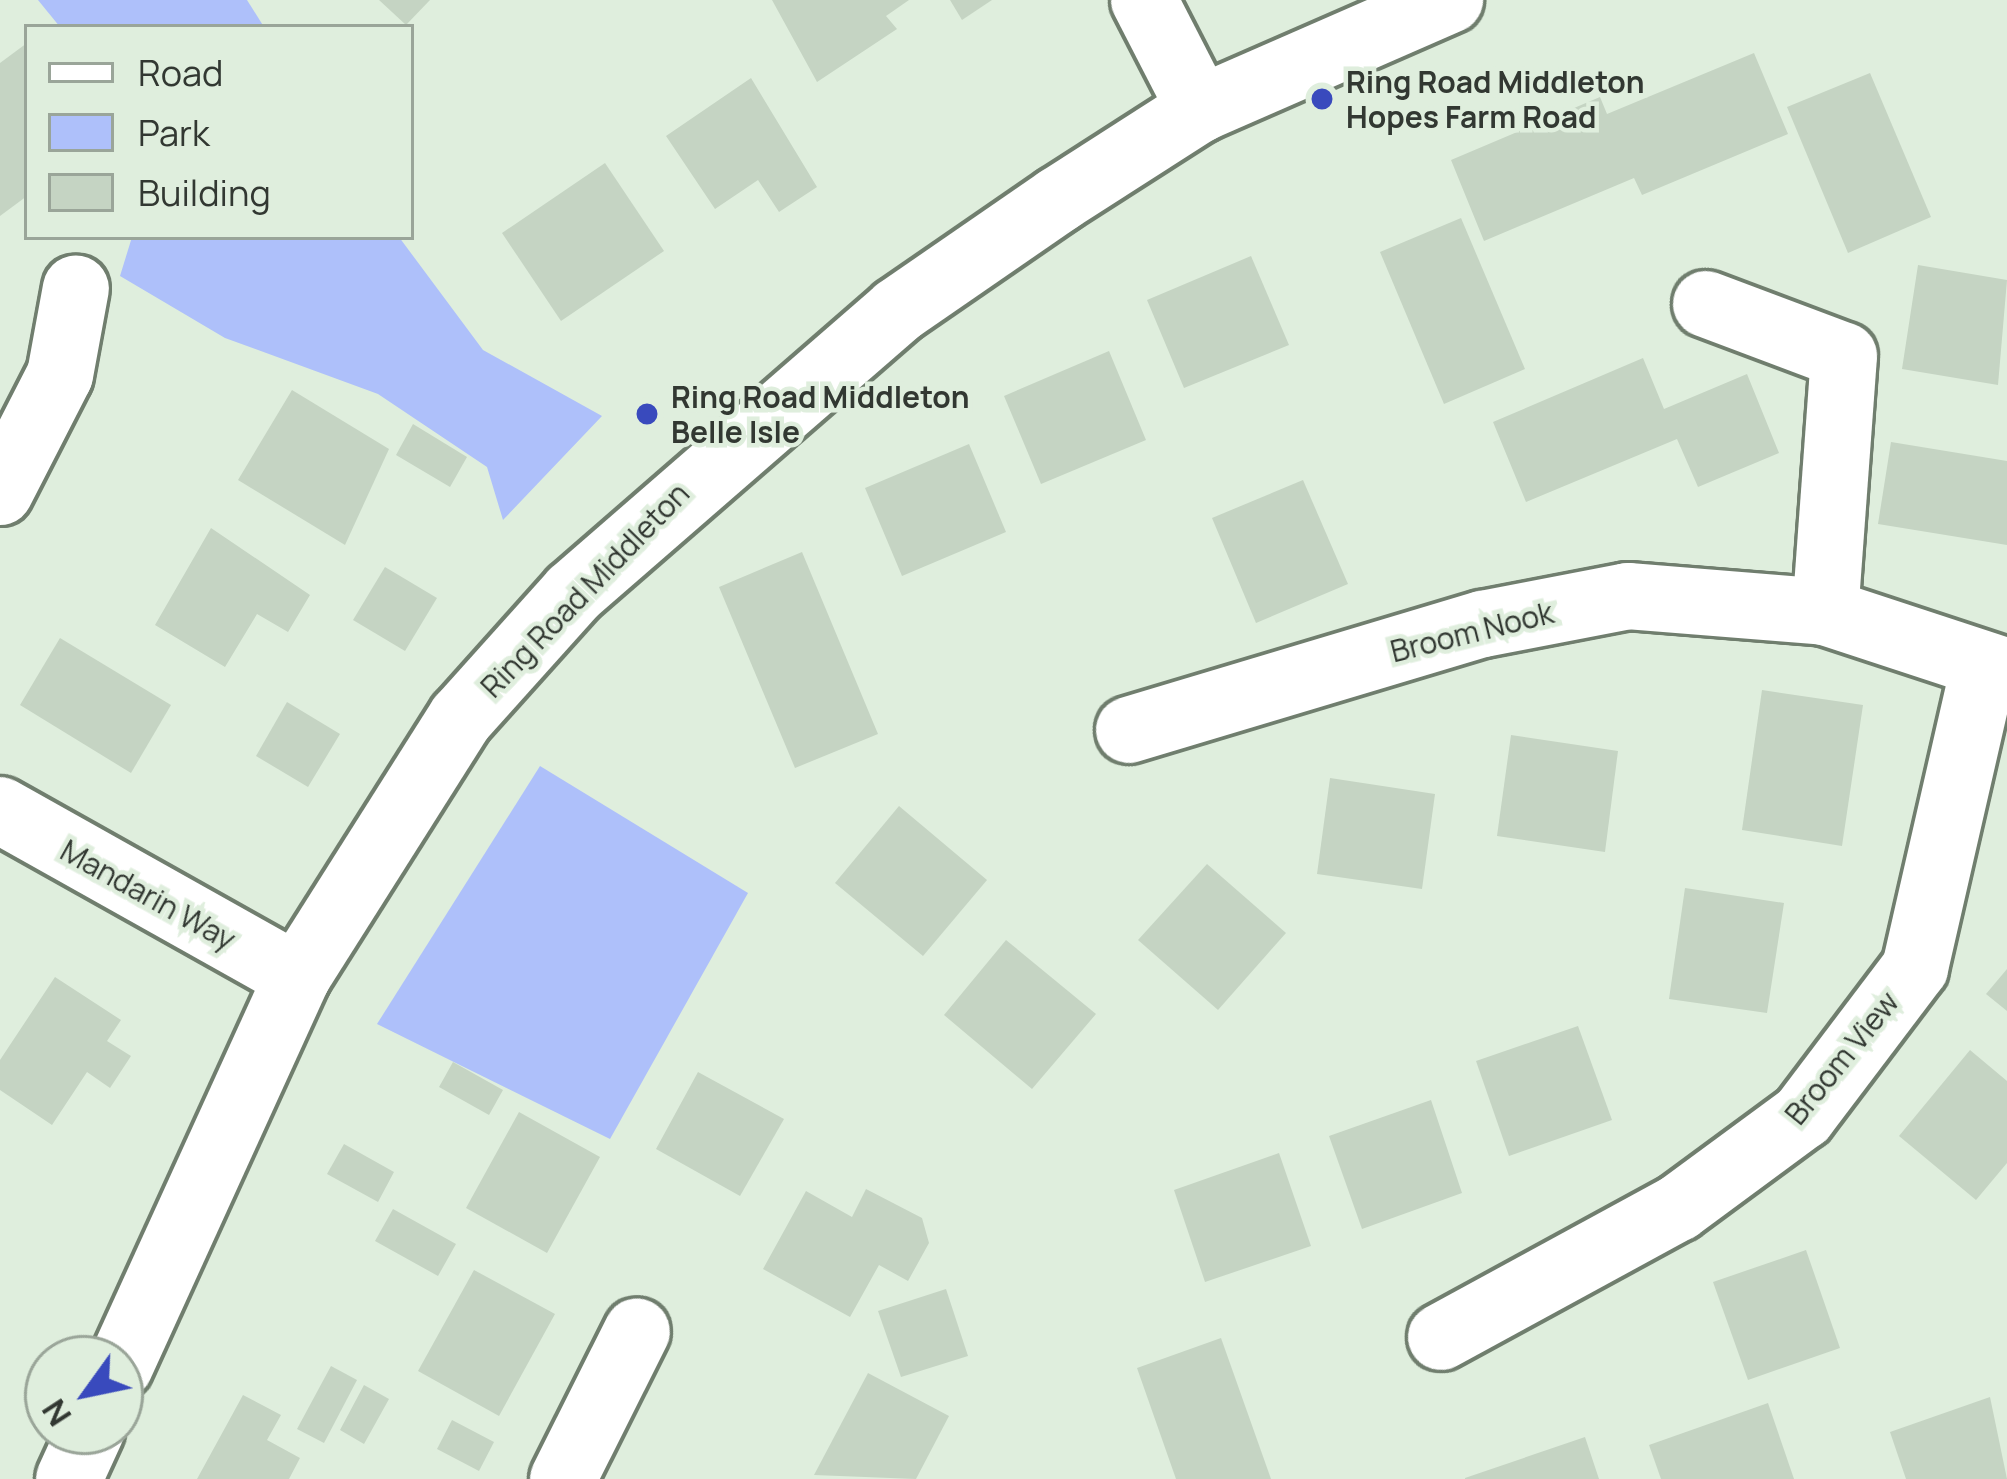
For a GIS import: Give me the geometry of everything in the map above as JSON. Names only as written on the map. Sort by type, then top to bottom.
[{"type":"street","points":[[1144,0],[1201,109]]},
{"type":"street","name":"Ring Road Middleton","points":[[134,1335],[297,976],[461,718],[625,541],[897,311],[1201,109],[1450,0]]},
{"type":"street","points":[[0,492],[61,375],[76,288]]},
{"type":"street","points":[[1706,304],[1844,356],[1825,612]]},
{"type":"street","name":"Broom Nook","points":[[1129,730],[1483,624],[1628,596],[1825,612],[1995,671]]},
{"type":"street","name":"Broom View","points":[[1441,1337],[1678,1208],[1803,1116],[1915,968],[1995,671]]},
{"type":"street","name":"Mandarin Way","points":[[0,810],[297,976]]},
{"type":"street","points":[[562,1479],[632,1418],[637,1331]]},
{"type":"green space","points":[[38,0],[247,0],[262,24],[58,24]]},
{"type":"green space","points":[[131,240],[401,240],[483,350],[602,416],[503,520],[487,467],[378,394],[225,338],[120,276]]},
{"type":"green space","points":[[540,766],[748,893],[610,1139],[377,1024]]},
{"type":"building","points":[[379,0],[430,0],[405,24]]},
{"type":"building","points":[[772,0],[909,0],[886,16],[897,29],[817,82]]},
{"type":"building","points":[[950,0],[992,0],[962,20]]},
{"type":"building","points":[[24,45],[24,198],[0,216],[0,63]]},
{"type":"building","points":[[1754,53],[1788,134],[1642,195],[1634,178],[1484,241],[1451,160],[1600,97],[1607,114]]},
{"type":"building","points":[[1870,73],[1931,217],[1848,253],[1787,107]]},
{"type":"building","points":[[751,78],[817,187],[779,212],[758,180],[715,209],[666,136]]},
{"type":"building","points":[[605,163],[664,251],[561,321],[502,233]]},
{"type":"building","points":[[1461,218],[1525,369],[1444,404],[1380,252]]},
{"type":"building","points":[[1251,256],[1289,345],[1184,388],[1147,300]]},
{"type":"building","points":[[1918,265],[2007,280],[1998,385],[1902,369]]},
{"type":"building","points":[[1109,351],[1146,440],[1041,484],[1004,396]]},
{"type":"building","points":[[1643,358],[1664,409],[1747,374],[1779,453],[1698,487],[1677,439],[1526,502],[1493,422]]},
{"type":"building","points":[[292,390],[389,449],[345,545],[238,480]]},
{"type":"building","points":[[413,424],[467,457],[450,487],[396,455]]},
{"type":"building","points":[[1891,442],[2007,461],[2007,545],[1878,524]]},
{"type":"building","points":[[969,444],[1006,532],[902,576],[865,488]]},
{"type":"building","points":[[1303,480],[1348,584],[1256,623],[1212,518]]},
{"type":"building","points":[[211,528],[310,595],[288,632],[257,614],[225,667],[155,625]]},
{"type":"building","points":[[802,552],[878,734],[795,768],[719,587]]},
{"type":"building","points":[[385,567],[437,598],[405,651],[353,620]]},
{"type":"building","points":[[60,638],[171,705],[131,773],[20,705]]},
{"type":"building","points":[[1762,690],[1863,705],[1842,846],[1742,830]]},
{"type":"building","points":[[287,702],[340,734],[308,787],[256,756]]},
{"type":"building","points":[[1511,735],[1618,751],[1605,852],[1497,836]]},
{"type":"building","points":[[1330,778],[1435,794],[1422,889],[1317,874]]},
{"type":"building","points":[[899,806],[987,880],[923,956],[835,883]]},
{"type":"building","points":[[1207,864],[1286,933],[1218,1010],[1138,940]]},
{"type":"building","points":[[1685,888],[1784,903],[1767,1013],[1669,999]]},
{"type":"building","points":[[1006,940],[1096,1014],[1032,1089],[944,1015]]},
{"type":"building","points":[[2007,969],[2007,1011],[1986,994]]},
{"type":"building","points":[[55,977],[121,1020],[107,1041],[131,1056],[110,1088],[87,1072],[52,1125],[0,1090],[0,1060]]},
{"type":"building","points":[[1578,1026],[1612,1120],[1509,1156],[1476,1061]]},
{"type":"building","points":[[1970,1050],[2007,1081],[2007,1163],[1976,1200],[1899,1136]]},
{"type":"building","points":[[453,1062],[503,1090],[489,1115],[439,1087]]},
{"type":"building","points":[[698,1072],[784,1119],[740,1196],[656,1149]]},
{"type":"building","points":[[1431,1100],[1462,1193],[1362,1229],[1329,1136]]},
{"type":"building","points":[[519,1112],[600,1157],[547,1253],[466,1208]]},
{"type":"building","points":[[344,1144],[394,1172],[378,1202],[327,1174]]},
{"type":"building","points":[[1279,1153],[1311,1246],[1205,1282],[1174,1190]]},
{"type":"building","points":[[866,1189],[922,1218],[929,1243],[908,1281],[879,1265],[850,1317],[763,1269],[806,1191],[852,1217]]},
{"type":"building","points":[[393,1209],[456,1244],[438,1276],[375,1241]]},
{"type":"building","points":[[1806,1250],[1840,1348],[1748,1380],[1713,1282]]},
{"type":"building","points":[[474,1270],[555,1314],[499,1416],[418,1371]]},
{"type":"building","points":[[946,1289],[968,1356],[901,1377],[878,1311]]},
{"type":"building","points":[[1221,1338],[1271,1479],[1176,1479],[1137,1368]]},
{"type":"building","points":[[331,1366],[357,1380],[324,1443],[297,1429]]},
{"type":"building","points":[[868,1373],[949,1416],[916,1479],[814,1475]]},
{"type":"building","points":[[364,1385],[389,1399],[364,1444],[340,1430]]},
{"type":"building","points":[[243,1395],[281,1415],[267,1440],[300,1458],[289,1479],[197,1479]]},
{"type":"building","points":[[1990,1397],[2007,1479],[1906,1479],[1890,1432]]},
{"type":"building","points":[[1768,1403],[1794,1479],[1661,1479],[1649,1445]]},
{"type":"building","points":[[452,1420],[494,1442],[479,1471],[437,1449]]},
{"type":"building","points":[[1585,1437],[1599,1479],[1465,1479],[1465,1478]]},
{"type":"place","name":"Ring Road Middleton Hopes Farm Road","points":[[1322,99]]},
{"type":"place","name":"Ring Road Middleton Belle Isle","points":[[647,414]]}]
